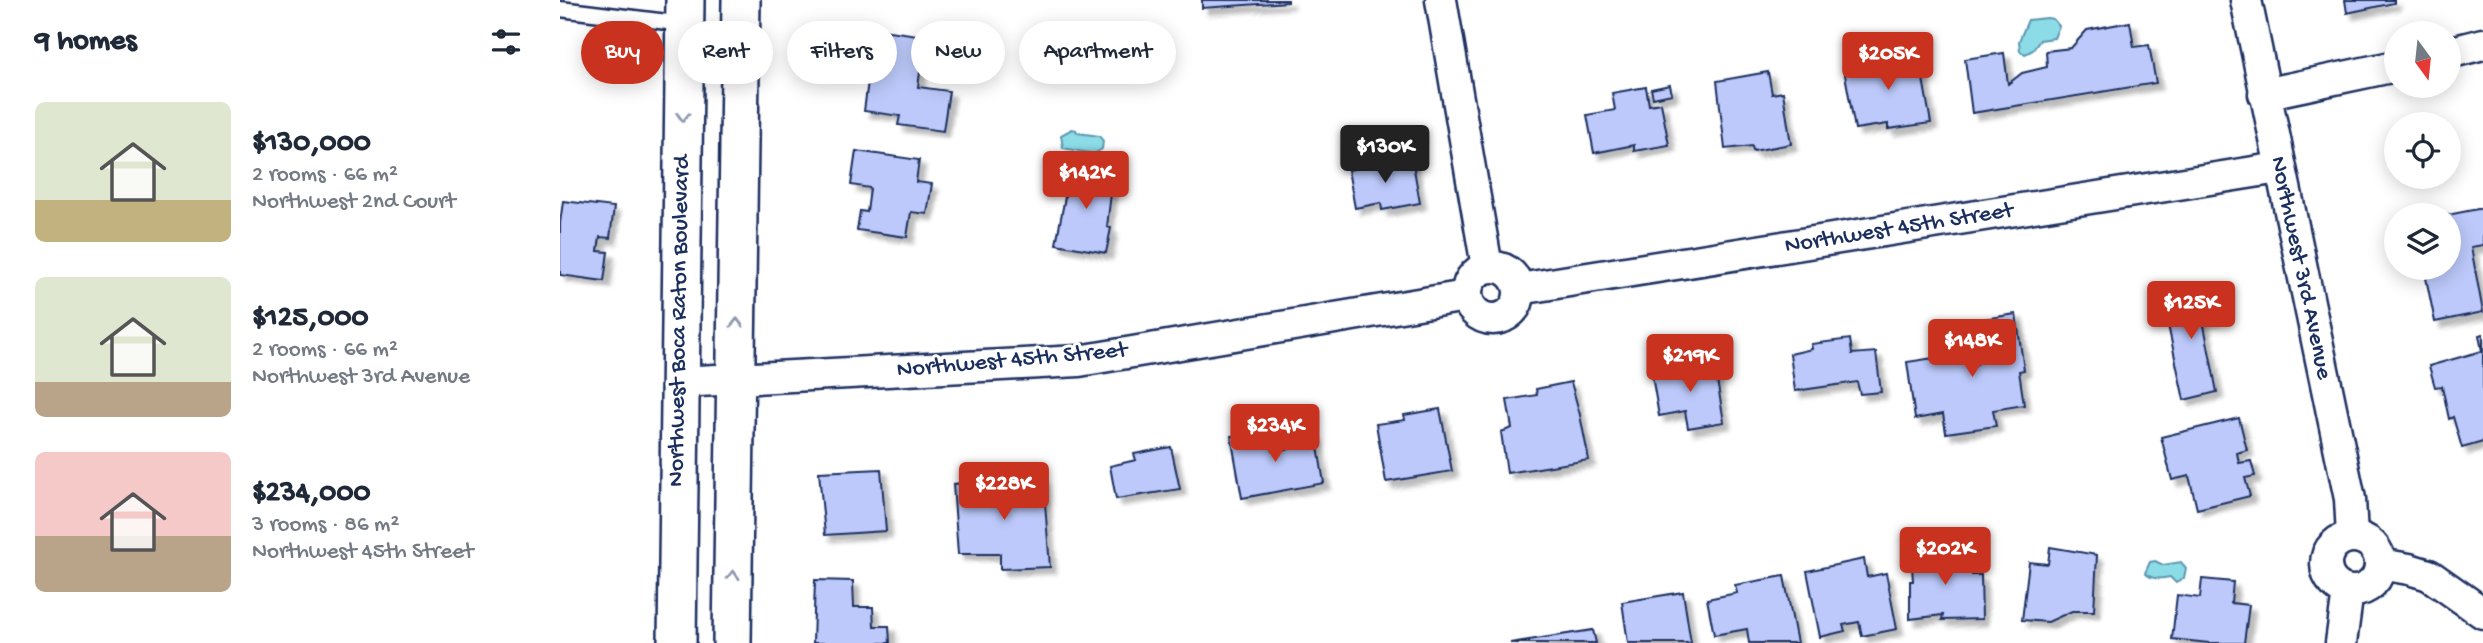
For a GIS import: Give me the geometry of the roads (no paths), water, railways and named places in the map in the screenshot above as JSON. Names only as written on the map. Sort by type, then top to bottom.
[{"type":"street","points":[[733,643],[741,0]]},
{"type":"street","points":[[1441,0],[1487,267]]},
{"type":"street","name":"Northwest 3rd Avenue","points":[[2246,0],[2350,499],[2351,536]]},
{"type":"street","name":"Northwest Boca Raton Boulevard","points":[[677,643],[685,12]]},
{"type":"street","points":[[2461,50],[2483,44]]},
{"type":"street","points":[[2264,94],[2384,68]]},
{"type":"street","name":"Northwest 45th Street","points":[[1519,289],[2279,168]]},
{"type":"street","points":[[1487,267],[1507,270],[1514,276],[1519,289],[1518,302],[1513,310],[1498,319],[1482,317],[1474,312],[1466,296],[1469,280],[1487,267]]},
{"type":"street","name":"Northwest 45th Street","points":[[679,382],[1080,361],[1466,296]]},
{"type":"street","points":[[2351,536],[2365,539],[2372,544],[2378,552],[2380,564],[2375,580],[2368,586],[2360,591],[2348,591],[2333,583],[2328,575],[2325,558],[2333,544],[2351,536]]},
{"type":"street","points":[[2380,564],[2429,575],[2483,613]]},
{"type":"street","points":[[2342,643],[2348,591]]},
{"type":"lane","points":[[560,9],[685,12]]},
{"type":"water","points":[[2053,19],[2059,26],[2054,38],[2040,40],[2033,50],[2025,54],[2020,51],[2019,41],[2028,20]]},
{"type":"water","points":[[1072,129],[1078,133],[1099,136],[1103,141],[1102,149],[1094,154],[1063,148],[1061,135]]},
{"type":"water","points":[[2150,562],[2163,565],[2181,562],[2186,568],[2184,578],[2176,583],[2170,577],[2151,577],[2145,573]]}]
